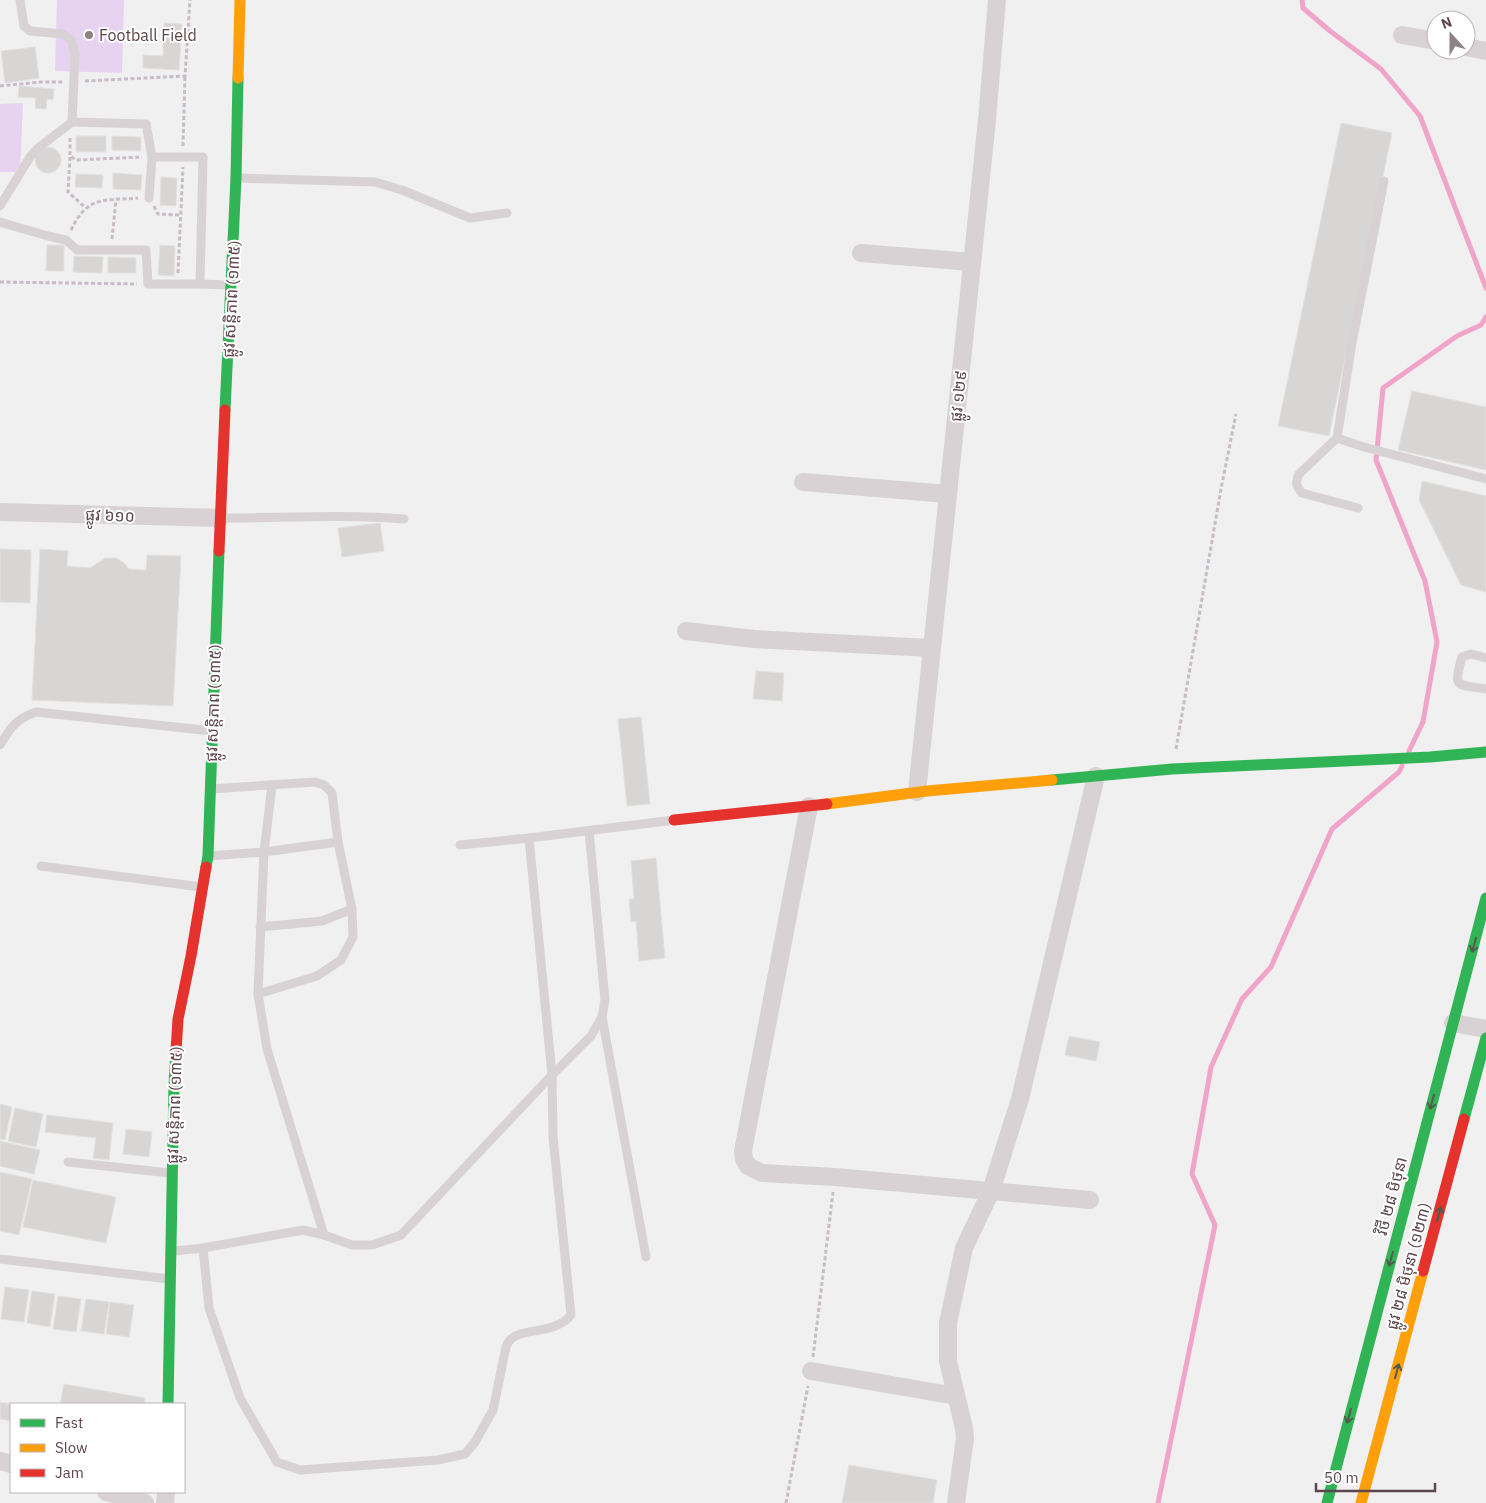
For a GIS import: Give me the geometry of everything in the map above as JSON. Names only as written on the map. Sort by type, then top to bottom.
[{"type":"street","name":"ផ្លូវ សន្តិភាព (១៣៥)","points":[[168,1403],[174,1085],[178,1019],[208,856],[220,518],[236,178],[240,0]]},
{"type":"street","name":"ផ្លូវ ១២៩","points":[[917,792],[987,120],[997,0]]},
{"type":"street","points":[[1402,35],[1426,39]]},
{"type":"street","points":[[862,253],[972,262]]},
{"type":"street","points":[[803,482],[948,494]]},
{"type":"street","name":"ផ្លូវ ៦១០","points":[[0,512],[220,518]]},
{"type":"street","points":[[686,631],[754,639],[932,648]]},
{"type":"street","points":[[674,820],[809,806],[917,792],[1172,769],[1430,757],[1486,752]]},
{"type":"street","points":[[956,1503],[965,1438],[948,1361],[948,1323],[964,1248],[991,1191],[1020,1099],[1096,776]]},
{"type":"street","points":[[809,806],[743,1150],[744,1159],[748,1166],[762,1173],[835,1177],[1090,1200]]},
{"type":"street","name":"វិថី ២៨ មិថុនា","points":[[1326,1503],[1486,898]]},
{"type":"street","points":[[1453,1023],[1486,1029]]},
{"type":"street","name":"ផ្លូវ ២៨ មិថុនា (១២៣)","points":[[1361,1503],[1486,1038]]},
{"type":"street","points":[[811,1371],[956,1396]]},
{"type":"street","points":[[110,1493],[145,1503]]},
{"type":"lane","points":[[20,0],[24,26],[30,30],[63,34],[72,41],[75,54],[72,122]]},
{"type":"lane","points":[[0,206],[30,157],[38,148],[72,122],[146,124],[152,157],[149,198]]},
{"type":"lane","points":[[152,157],[203,157],[200,284]]},
{"type":"lane","points":[[236,178],[375,182],[402,190],[470,218],[507,212]]},
{"type":"lane","points":[[1358,508],[1302,493],[1297,488],[1296,480],[1299,474],[1337,438],[1352,343],[1384,181]]},
{"type":"lane","points":[[0,222],[66,240],[77,250],[146,250],[148,284],[232,285]]},
{"type":"lane","points":[[1337,438],[1364,447],[1486,479]]},
{"type":"lane","points":[[220,518],[382,517],[404,519]]},
{"type":"lane","points":[[1486,658],[1471,654],[1462,657],[1456,677],[1461,685],[1486,689]]},
{"type":"lane","points":[[0,745],[13,725],[24,716],[36,712],[213,731]]},
{"type":"lane","points":[[210,789],[314,782],[324,785],[332,793],[338,842],[352,909],[353,936],[341,960],[317,976],[258,994]]},
{"type":"lane","points":[[272,785],[264,852],[258,994],[267,1049],[324,1235]]},
{"type":"lane","points":[[460,845],[674,820]]},
{"type":"lane","points":[[171,1251],[204,1248],[303,1230],[352,1245],[372,1245],[401,1235],[591,1036],[602,1017],[605,1000],[589,831]]},
{"type":"lane","points":[[204,1248],[210,1308],[240,1398],[277,1462],[300,1470],[438,1460],[465,1454],[475,1442],[493,1410],[506,1347],[510,1339],[566,1322],[571,1315],[553,1137],[552,1075],[529,838]]},
{"type":"lane","points":[[208,856],[264,852],[338,842]]},
{"type":"lane","points":[[42,866],[203,887]]},
{"type":"lane","points":[[260,927],[322,921],[352,909]]},
{"type":"lane","points":[[602,1017],[646,1257]]},
{"type":"lane","points":[[68,1162],[172,1173]]},
{"type":"lane","points":[[0,1259],[170,1279]]},
{"type":"path","points":[[178,284],[185,76],[190,0]]},
{"type":"path","points":[[0,86],[40,82],[185,76]]},
{"type":"path","points":[[72,122],[68,192],[86,208]]},
{"type":"path","points":[[70,156],[76,160],[152,157]]},
{"type":"path","points":[[66,240],[77,218],[95,201],[149,198],[158,214],[181,215]]},
{"type":"path","points":[[110,250],[116,200]]},
{"type":"path","points":[[0,282],[148,284]]},
{"type":"path","points":[[1172,769],[1219,499],[1236,414]]},
{"type":"path","points":[[786,1503],[811,1371],[835,1177]]},
{"type":"shaded area","name":"Football Field","points":[[57,0],[124,0],[122,73],[55,71]]},
{"type":"shaded area","points":[[23,103],[20,172],[0,172],[0,104]]},
{"type":"building","points":[[164,23],[182,24],[179,70],[143,68],[143,55],[163,56]]},
{"type":"building","points":[[35,47],[39,78],[5,83],[1,51]]},
{"type":"building","points":[[19,86],[54,89],[53,100],[47,99],[46,109],[35,108],[36,98],[18,97]]},
{"type":"building","points":[[1341,123],[1392,133],[1329,436],[1278,426]]},
{"type":"building","points":[[76,136],[106,136],[106,152],[76,152]]},
{"type":"building","points":[[112,136],[141,137],[141,151],[112,150]]},
{"type":"building","points":[[48,147],[57,151],[61,160],[57,169],[48,173],[39,169],[35,160],[39,151]]},
{"type":"building","points":[[113,173],[142,175],[141,190],[113,189]]},
{"type":"building","points":[[76,174],[103,175],[102,188],[75,187]]},
{"type":"building","points":[[161,177],[177,178],[176,206],[160,205]]},
{"type":"building","points":[[47,245],[64,245],[64,271],[46,271]]},
{"type":"building","points":[[160,245],[175,246],[174,276],[158,275]]},
{"type":"building","points":[[74,256],[103,257],[102,273],[73,272]]},
{"type":"building","points":[[108,257],[136,258],[136,273],[108,273]]},
{"type":"building","points":[[1412,391],[1486,407],[1486,470],[1398,450]]},
{"type":"building","points":[[1422,481],[1486,496],[1486,592],[1461,585],[1419,500]]},
{"type":"building","points":[[380,523],[384,551],[342,557],[338,528]]},
{"type":"building","points":[[0,549],[31,550],[30,603],[0,602]]},
{"type":"building","points":[[40,549],[68,551],[67,566],[90,568],[105,558],[116,558],[129,569],[146,570],[147,555],[181,556],[173,706],[32,700]]},
{"type":"building","points":[[756,671],[784,673],[782,701],[753,699]]},
{"type":"building","points":[[641,717],[650,804],[627,806],[618,719]]},
{"type":"building","points":[[656,858],[665,958],[639,961],[636,921],[631,922],[629,899],[634,899],[631,861]]},
{"type":"building","points":[[1069,1036],[1100,1042],[1096,1061],[1065,1055]]},
{"type":"building","points":[[0,1104],[12,1107],[5,1140],[0,1139]]},
{"type":"building","points":[[15,1108],[43,1114],[36,1147],[8,1141]]},
{"type":"building","points":[[47,1115],[113,1123],[109,1160],[93,1158],[96,1138],[45,1132]]},
{"type":"building","points":[[126,1129],[152,1132],[149,1157],[123,1154]]},
{"type":"building","points":[[0,1141],[40,1150],[34,1174],[0,1166]]},
{"type":"building","points":[[0,1172],[32,1179],[19,1235],[0,1231]]},
{"type":"building","points":[[33,1180],[116,1197],[106,1243],[23,1227]]},
{"type":"building","points":[[5,1287],[29,1290],[24,1322],[1,1319]]},
{"type":"building","points":[[32,1291],[55,1294],[50,1327],[27,1323]]},
{"type":"building","points":[[58,1296],[81,1299],[76,1332],[53,1329]]},
{"type":"building","points":[[86,1299],[109,1302],[104,1334],[81,1331]]},
{"type":"building","points":[[110,1302],[134,1305],[129,1337],[106,1334]]},
{"type":"building","points":[[64,1384],[145,1398],[144,1403],[60,1403]]},
{"type":"building","points":[[0,1402],[10,1404],[10,1421],[0,1419]]},
{"type":"building","points":[[849,1465],[937,1480],[933,1503],[842,1503]]},
{"type":"waterway","points":[[1302,0],[1303,8],[1381,69],[1420,116],[1486,288]]},
{"type":"waterway","points":[[1409,751],[1423,722],[1437,642],[1425,581],[1376,460],[1383,388],[1457,336],[1481,325],[1486,317]]},
{"type":"waterway","points":[[1158,1503],[1215,1225],[1192,1174],[1211,1067],[1242,999],[1271,967],[1332,829],[1399,772],[1402,766]]},
{"type":"traffic: fast","points":[[225,410],[236,178],[238,78]]},
{"type":"traffic: fast","points":[[206,867],[208,856],[219,551]]},
{"type":"traffic: fast","points":[[1052,780],[1172,769],[1430,757],[1486,752]]},
{"type":"traffic: fast","points":[[1327,1503],[1486,898]]},
{"type":"traffic: fast","points":[[1464,1119],[1486,1038]]},
{"type":"traffic: fast","points":[[168,1403],[176,1051]]},
{"type":"traffic: slow","points":[[238,78],[240,0]]},
{"type":"traffic: slow","points":[[827,804],[927,791],[1052,780]]},
{"type":"traffic: slow","points":[[1361,1503],[1423,1271]]},
{"type":"traffic: jam","points":[[219,551],[225,410]]},
{"type":"traffic: jam","points":[[674,820],[827,804]]},
{"type":"traffic: jam","points":[[176,1051],[178,1019],[206,867]]},
{"type":"traffic: jam","points":[[1423,1271],[1464,1119]]},
{"type":"place","name":"Football Field","points":[[89,35]]}]
